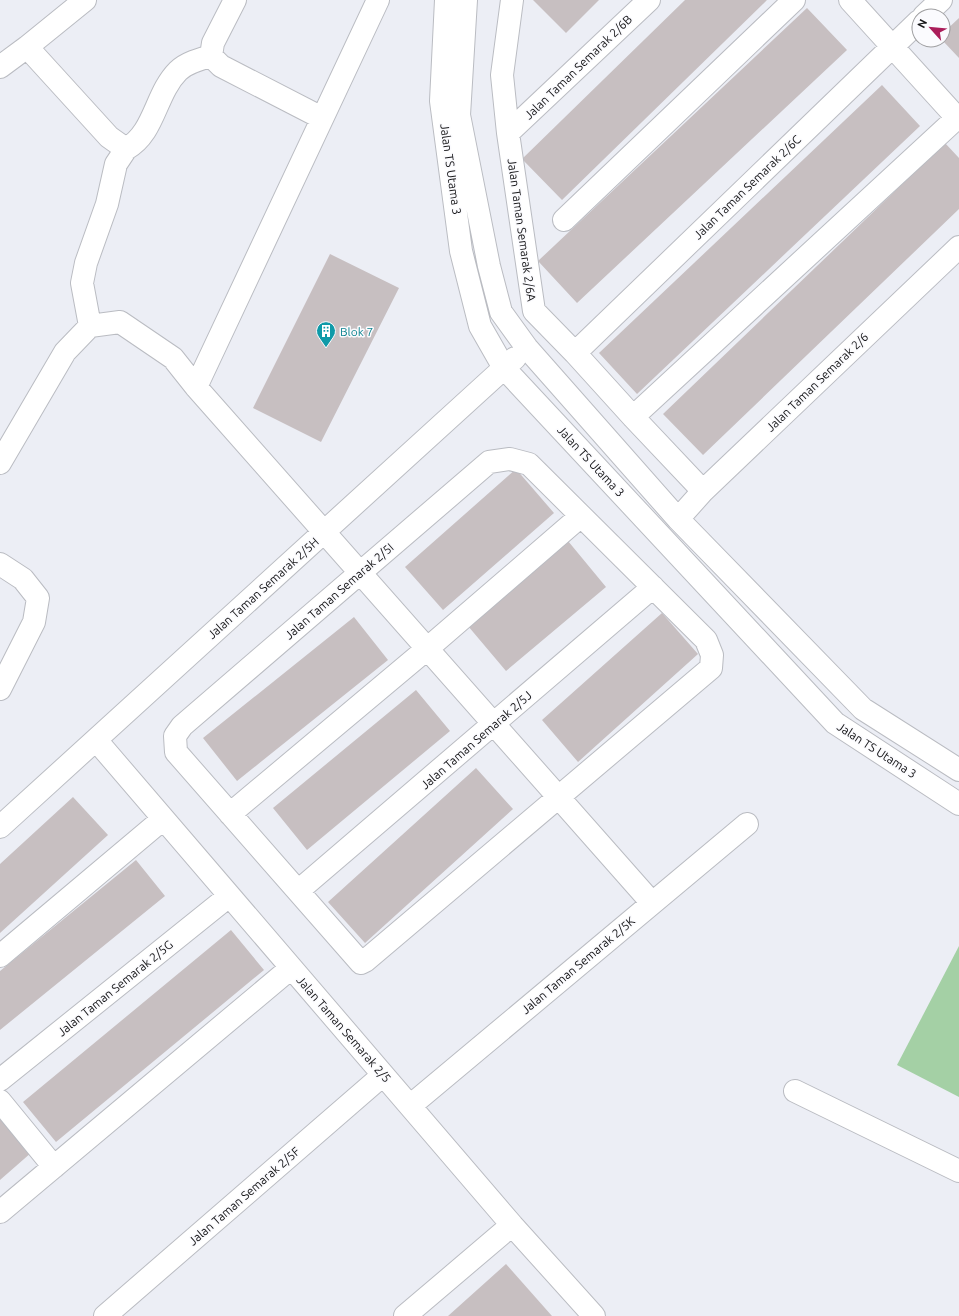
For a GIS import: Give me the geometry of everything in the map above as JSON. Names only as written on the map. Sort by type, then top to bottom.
[{"type":"street","points":[[0,67],[85,0]]},
{"type":"street","points":[[211,56],[213,43],[235,0]]},
{"type":"street","points":[[196,387],[378,0]]},
{"type":"street","name":"Jalan TS Utama 3","points":[[446,0],[441,101],[462,251],[480,326],[504,368],[835,723],[959,804]]},
{"type":"street","name":"Jalan TS Utama 3","points":[[466,0],[459,115],[489,266],[501,312],[527,348],[678,519],[863,709],[959,770]]},
{"type":"street","name":"Jalan Taman Semarak 2/6A","points":[[512,0],[502,75],[508,134],[534,310],[575,352],[633,418],[703,491]]},
{"type":"street","name":"Jalan Taman Semarak 2/6B","points":[[508,134],[649,0]]},
{"type":"street","points":[[564,220],[794,0]]},
{"type":"street","points":[[633,418],[958,118],[850,0]]},
{"type":"street","points":[[932,8],[941,0]]},
{"type":"street","name":"Jalan Taman Semarak 2/6C","points":[[575,352],[911,29]]},
{"type":"street","points":[[27,47],[109,136],[126,149]]},
{"type":"street","points":[[211,56],[221,66],[322,118]]},
{"type":"street","points":[[90,326],[82,283],[86,264],[107,204],[116,164],[126,149],[132,146],[143,134],[170,81],[179,70],[198,60],[211,56]]},
{"type":"street","name":"Jalan Taman Semarak 2/6","points":[[678,519],[703,491],[959,247]]},
{"type":"street","points":[[0,463],[65,352],[90,326],[120,322],[173,358],[196,387],[652,902]]},
{"type":"street","name":"Jalan Taman Semarak 2/5H","points":[[0,827],[527,348]]},
{"type":"street","name":"Jalan Taman Semarak 2/5I","points":[[230,814],[176,752],[175,736],[182,726],[489,462],[510,459],[529,464],[582,516]]},
{"type":"street","points":[[582,516],[653,587],[706,640],[712,655],[711,668],[365,962],[361,962],[230,814],[428,648],[582,516]]},
{"type":"street","points":[[0,564],[23,579],[38,598],[34,622],[0,689]]},
{"type":"street","name":"Jalan Taman Semarak 2/5J","points":[[298,891],[495,724],[653,587]]},
{"type":"street","name":"Jalan Taman Semarak 2/5","points":[[96,740],[512,1225],[593,1316]]},
{"type":"street","points":[[0,956],[163,819]]},
{"type":"street","name":"Jalan Taman Semarak 2/5K","points":[[410,1106],[747,824]]},
{"type":"street","name":"Jalan Taman Semarak 2/5G","points":[[0,1080],[229,896]]},
{"type":"street","points":[[0,1212],[291,968]]},
{"type":"street","name":"Jalan Taman Semarak 2/5F","points":[[105,1316],[383,1075]]},
{"type":"street","points":[[795,1091],[959,1170]]},
{"type":"street","points":[[0,1102],[54,1167]]},
{"type":"street","points":[[405,1316],[512,1225]]},
{"type":"green space","points":[[959,946],[959,1097],[897,1065]]},
{"type":"building","points":[[533,0],[599,0],[566,33]]},
{"type":"building","points":[[685,0],[767,0],[562,200],[522,159]]},
{"type":"building","points":[[807,8],[847,50],[577,303],[538,261]]},
{"type":"building","points":[[959,18],[959,58],[950,48],[951,48],[951,26]]},
{"type":"building","points":[[882,85],[920,126],[637,394],[599,353]]},
{"type":"building","points":[[945,143],[959,158],[959,209],[703,455],[663,414]]},
{"type":"building","name":"Blok 7","points":[[330,254],[399,288],[321,442],[253,408]]},
{"type":"building","points":[[516,469],[554,513],[443,610],[405,567]]},
{"type":"building","points":[[568,541],[606,587],[506,671],[468,626]]},
{"type":"building","points":[[662,613],[698,654],[578,762],[542,720]]},
{"type":"building","points":[[354,617],[388,660],[237,781],[203,738]]},
{"type":"building","points":[[416,690],[450,731],[307,850],[273,808]]},
{"type":"building","points":[[476,768],[513,809],[365,943],[328,902]]},
{"type":"building","points":[[73,797],[108,835],[0,933],[0,864]]},
{"type":"building","points":[[136,860],[165,896],[0,1030],[0,971]]},
{"type":"building","points":[[231,930],[264,970],[56,1142],[23,1102]]},
{"type":"building","points":[[0,1115],[32,1152],[0,1180]]},
{"type":"building","points":[[506,1264],[552,1316],[448,1316]]},
{"type":"place","name":"Blok 7","points":[[326,348]]}]
